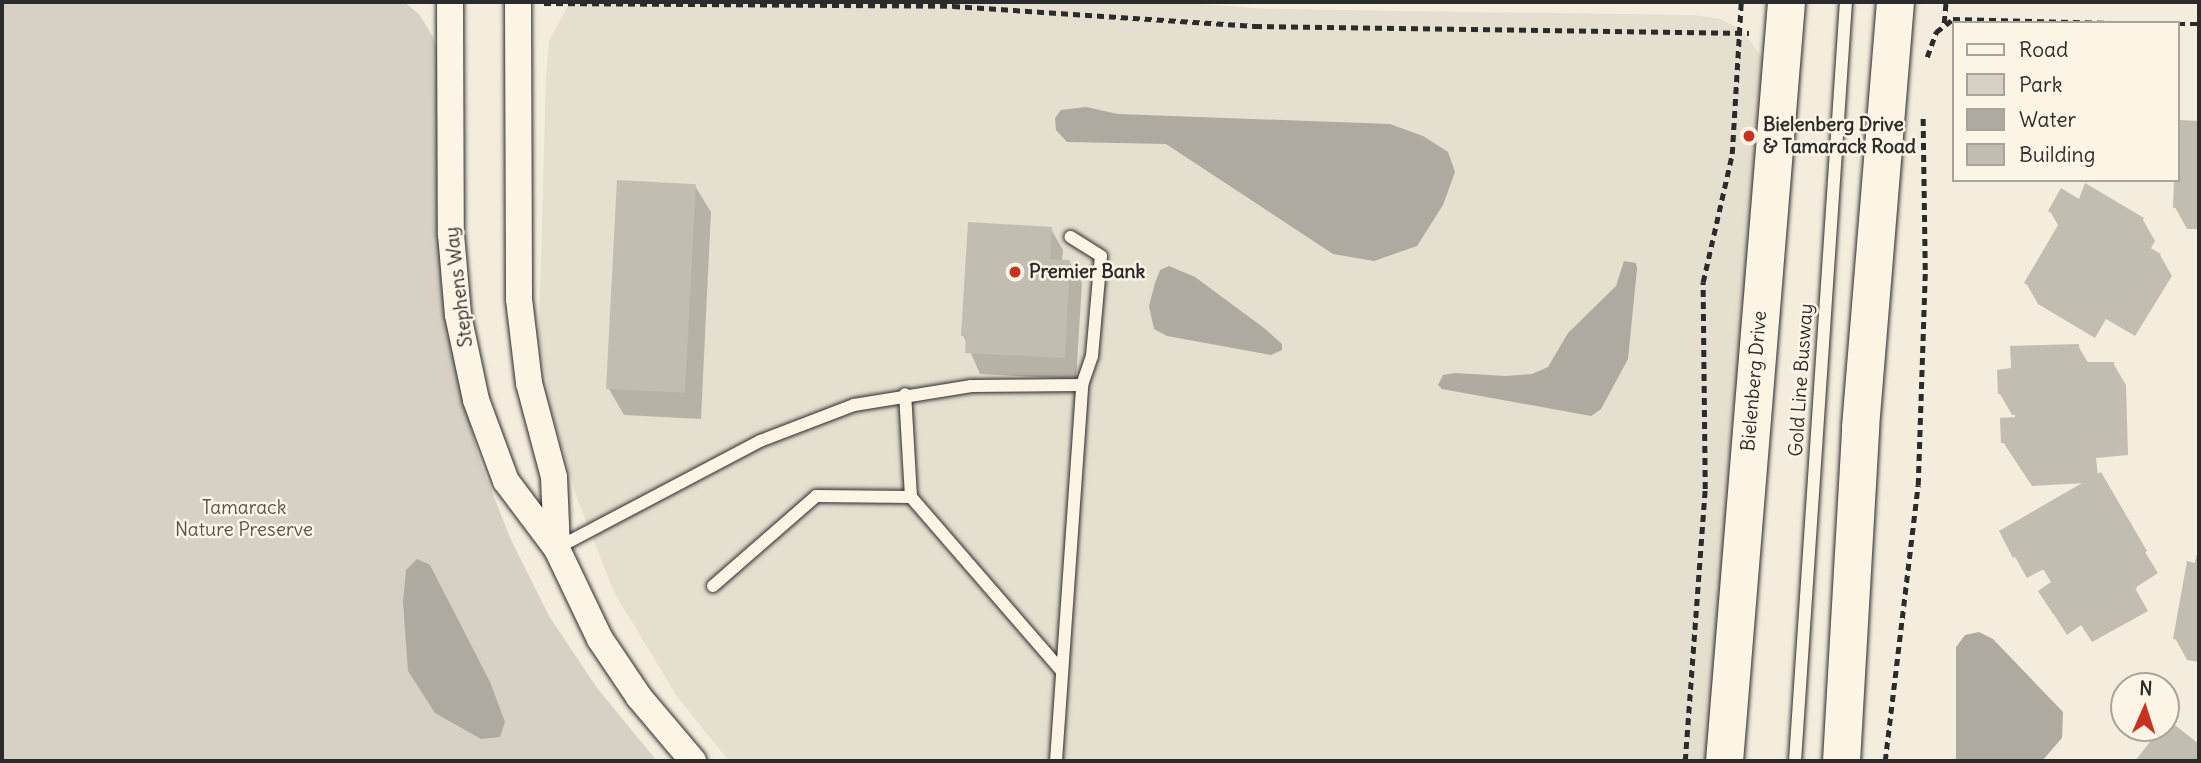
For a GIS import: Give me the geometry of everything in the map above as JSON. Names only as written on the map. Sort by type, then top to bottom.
[{"type":"street","name":"Stephens Way","points":[[450,2],[451,234],[458,315],[476,400],[506,481],[556,549],[579,602],[614,661],[693,761]]},
{"type":"street","name":"Stephens Way","points":[[518,2],[519,299],[529,383],[554,477],[556,549]]},
{"type":"street","name":"Bielenberg Drive","points":[[1724,761],[1786,2]]},
{"type":"street","points":[[1841,761],[1860,427],[1895,2]]},
{"type":"lane","name":"Gold Line Busway","points":[[1795,761],[1846,2]]},
{"type":"lane","points":[[1056,761],[1082,385],[1092,356],[1101,256],[1071,237]]},
{"type":"lane","points":[[556,549],[781,432],[854,405],[905,394],[971,386],[1082,385]]},
{"type":"lane","points":[[905,394],[911,497],[1061,670]]},
{"type":"lane","points":[[713,586],[816,496],[911,497]]},
{"type":"path","points":[[42,2],[450,2]]},
{"type":"path","points":[[518,2],[953,6],[1255,26],[1739,34]]},
{"type":"path","points":[[1685,761],[1705,489],[1703,282],[1732,155],[1741,2]]},
{"type":"path","points":[[1944,23],[1945,2]]},
{"type":"path","points":[[1952,21],[2037,21]]},
{"type":"path","points":[[1926,65],[1936,32],[1944,23],[1952,21]]},
{"type":"path","points":[[2180,24],[2199,24]]},
{"type":"path","points":[[1885,761],[1918,485],[1925,270],[1923,114]]},
{"type":"shaded area","points":[[570,2],[1174,2],[1269,9],[1694,15],[1721,19],[1742,30],[1767,64],[1707,761],[729,761],[678,698],[615,594],[578,501],[551,409],[539,333],[546,77],[549,41]]},
{"type":"green space","name":"Tamarack Nature Preserve","points":[[2,2],[404,2],[419,14],[433,37],[439,58],[441,282],[456,372],[480,462],[511,540],[549,616],[597,688],[657,761],[2,761]]},
{"type":"water","points":[[1086,107],[1118,114],[1390,124],[1423,136],[1448,152],[1455,172],[1443,205],[1417,246],[1374,261],[1333,254],[1166,144],[1067,142],[1056,130],[1055,118],[1061,110]]},
{"type":"water","points":[[1624,261],[1636,263],[1637,269],[1628,359],[1601,409],[1591,416],[1442,389],[1438,385],[1443,375],[1455,373],[1506,376],[1532,374],[1548,367],[1568,333],[1616,286]]},
{"type":"water","points":[[1169,266],[1195,277],[1264,328],[1282,344],[1282,350],[1271,355],[1167,336],[1154,329],[1149,306],[1160,270]]},
{"type":"water","points":[[417,559],[430,565],[490,682],[505,722],[500,737],[481,739],[435,713],[408,671],[403,602],[406,570]]},
{"type":"water","points":[[1979,632],[1993,639],[2063,712],[2062,738],[2042,761],[1956,761],[1956,647],[1965,635]]},
{"type":"building","points":[[2180,120],[2199,121],[2199,209],[2173,208],[2174,182],[2180,182]]},
{"type":"building","points":[[617,180],[696,184],[685,393],[606,389]]},
{"type":"building","points":[[2085,183],[2144,218],[2133,238],[2161,254],[2123,316],[2094,298],[2083,318],[2024,283],[2061,220],[2048,211],[2061,188],[2079,199]]},
{"type":"building","points":[[968,222],[1052,227],[1050,259],[1070,260],[1065,358],[965,353],[966,336],[961,336]]},
{"type":"building","points":[[2079,344],[2080,362],[2114,362],[2117,434],[2085,437],[2087,461],[2018,465],[2018,443],[2001,443],[2000,418],[2015,417],[2014,393],[1998,394],[1997,370],[2011,368],[2010,346]]},
{"type":"building","points":[[2101,472],[2147,551],[2124,566],[2137,588],[2079,621],[2067,605],[2053,614],[2038,591],[2051,582],[2030,548],[2013,558],[1999,531]]},
{"type":"building","points":[[2199,546],[2199,643],[2173,639],[2187,561],[2195,563]]},
{"type":"building","points":[[2180,729],[2199,744],[2199,761],[2135,761],[2150,742],[2180,742]]},
{"type":"place","name":"Bielenberg Drive & Tamarack Road","points":[[1749,136]]},
{"type":"place","name":"Premier Bank","points":[[1015,272]]}]
